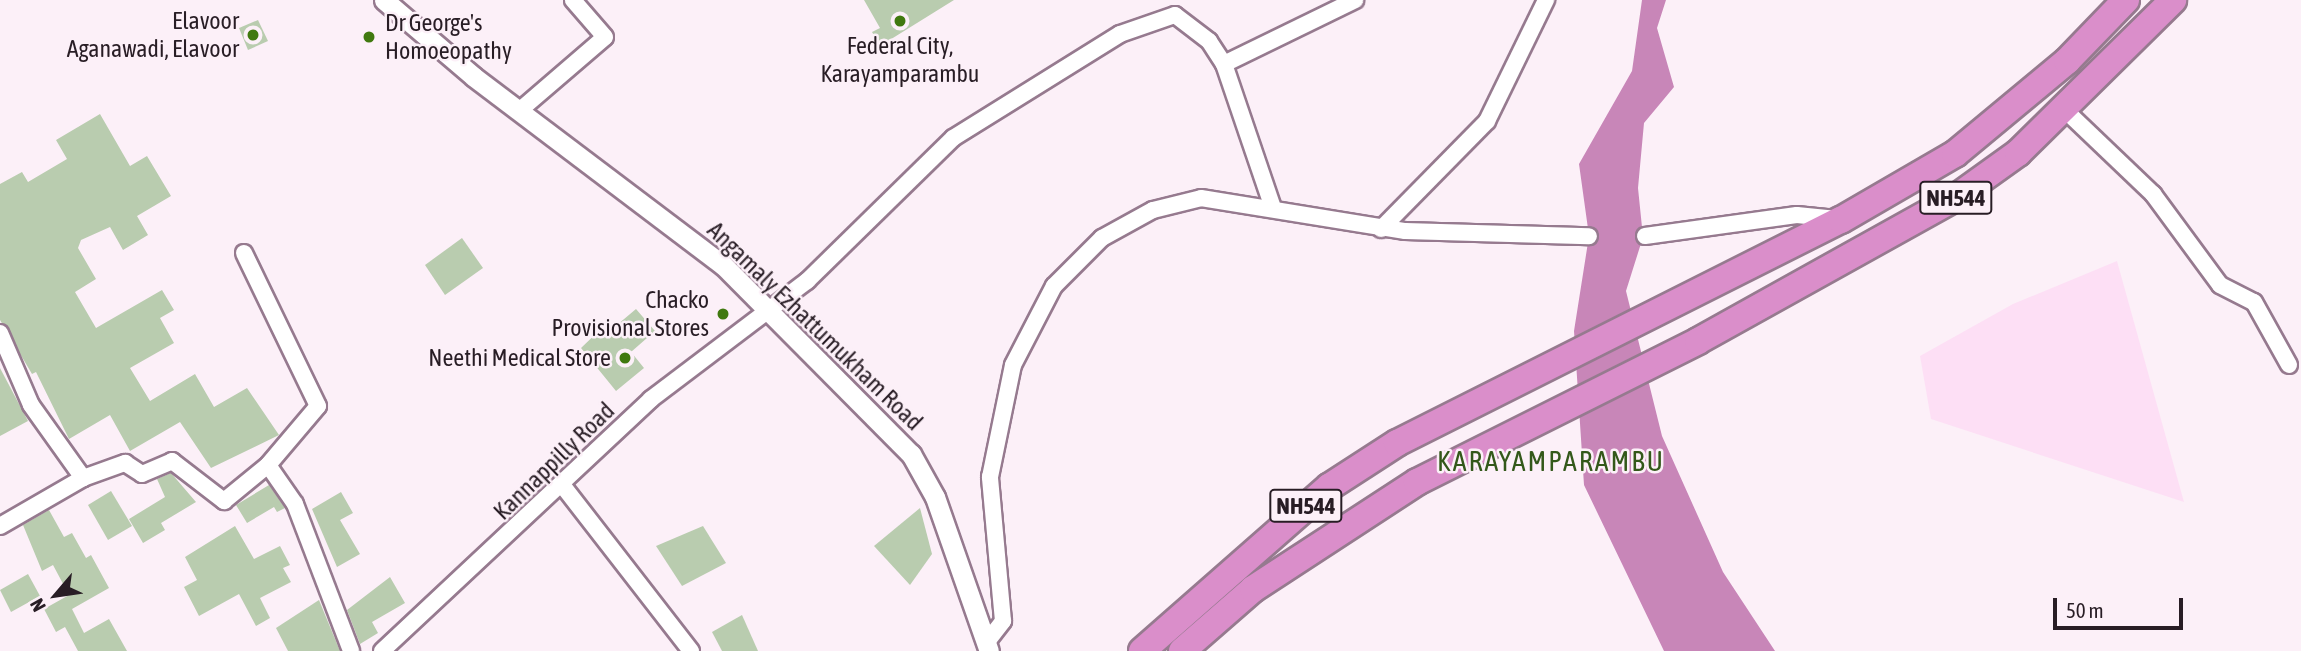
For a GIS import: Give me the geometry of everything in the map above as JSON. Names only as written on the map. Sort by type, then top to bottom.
[{"type":"highway","name":"NH544","points":[[1142,651],[1329,487],[1492,394],[1841,219],[1982,134],[2126,0]]},
{"type":"highway","name":"NH544","points":[[1182,651],[1253,589],[1417,482],[1698,341],[1958,196],[2065,110],[2173,0]]},
{"type":"street","name":"Angamaly Ezhattumukham Road","points":[[384,0],[519,111],[723,265],[766,314],[911,454],[935,497],[987,647]]},
{"type":"street","points":[[519,111],[605,37],[573,0]]},
{"type":"street","points":[[1224,64],[1355,0]]},
{"type":"street","points":[[1381,229],[1487,121],[1546,0]]},
{"type":"street","points":[[1173,7],[1195,27],[1224,64],[1272,205]]},
{"type":"street","name":"Kannappilly Road","points":[[382,651],[563,486],[651,399],[766,314],[975,122],[1120,34],[1173,7]]},
{"type":"street","points":[[2065,110],[2133,171],[2220,285],[2254,302],[2289,365]]},
{"type":"street","points":[[987,647],[1003,615],[991,530],[993,451],[1013,365],[1038,309],[1075,262],[1136,217],[1201,198],[1272,205],[1381,229],[1589,236]]},
{"type":"street","points":[[1645,236],[1797,215],[1841,219]]},
{"type":"street","points":[[0,526],[83,478],[125,463],[142,474],[173,461],[224,501],[268,465],[318,406],[244,253]]},
{"type":"street","points":[[0,333],[31,405],[83,478]]},
{"type":"street","points":[[268,465],[296,505],[351,651]]},
{"type":"street","points":[[563,486],[691,651]]},
{"type":"shaded area","points":[[1642,0],[1666,0],[1657,28],[1674,87],[1644,123],[1638,188],[1643,237],[1626,291],[1662,436],[1723,572],[1775,651],[1664,651],[1584,485],[1574,331],[1589,236],[1579,164],[1632,71]]},
{"type":"shaded area","points":[[2117,261],[2184,502],[1931,419],[1920,356],[2013,304]]},
{"type":"building","name":"Federal City, Karayamparambu","points":[[864,0],[954,0],[880,46],[872,32],[880,28]]},
{"type":"building","name":"Elavoor Aganawadi, Elavoor","points":[[258,20],[268,41],[248,50],[239,28]]},
{"type":"building","points":[[100,114],[130,166],[147,156],[171,196],[137,216],[148,235],[123,250],[110,227],[81,240],[78,248],[96,279],[75,292],[96,328],[162,290],[174,310],[160,318],[174,343],[130,368],[150,401],[195,374],[214,407],[247,388],[279,435],[211,468],[180,422],[130,451],[110,415],[69,439],[36,372],[32,374],[0,320],[0,184],[22,172],[28,182],[67,159],[56,140]]},
{"type":"building","points":[[462,238],[483,268],[445,295],[425,265]]},
{"type":"building","points":[[636,309],[655,331],[631,352],[644,368],[616,391],[581,348],[606,324],[611,330]]},
{"type":"building","points":[[0,368],[28,421],[0,436]]},
{"type":"building","points":[[171,473],[196,502],[161,523],[165,530],[143,543],[129,519],[165,497],[157,479]]},
{"type":"building","points":[[269,485],[285,508],[277,512],[274,507],[247,523],[236,505]]},
{"type":"building","points":[[111,491],[132,526],[108,540],[88,505]]},
{"type":"building","points":[[341,492],[353,513],[340,520],[360,554],[337,567],[312,509]]},
{"type":"building","points":[[920,508],[932,554],[910,585],[874,546]]},
{"type":"building","points":[[49,510],[64,537],[72,533],[86,558],[91,555],[109,588],[72,609],[84,633],[109,619],[127,651],[78,651],[65,627],[56,632],[44,609],[69,595],[53,565],[42,571],[23,525]]},
{"type":"building","points":[[235,526],[254,559],[280,546],[290,565],[283,568],[291,582],[260,598],[270,618],[256,626],[239,594],[199,616],[184,587],[197,580],[185,557]]},
{"type":"building","points":[[703,526],[726,563],[682,586],[656,546]]},
{"type":"building","points":[[28,574],[40,596],[11,612],[0,590]]},
{"type":"building","points":[[390,577],[405,603],[372,622],[378,633],[360,644],[347,610]]},
{"type":"building","points":[[319,600],[340,651],[288,651],[276,628]]},
{"type":"building","points":[[742,615],[758,651],[722,651],[712,632]]},
{"type":"place","name":"Federal City, Karayamparambu","points":[[900,21]]},
{"type":"place","name":"Elavoor Aganawadi, Elavoor","points":[[253,35]]},
{"type":"place","name":"Dr George's Homoeopathy","points":[[369,37]]},
{"type":"place","name":"Chacko Provisional Stores","points":[[723,314]]},
{"type":"place","name":"Neethi Medical Store","points":[[625,358]]},
{"type":"district","name":"KARAYAMPARAMBU","points":[[1551,461]]}]
